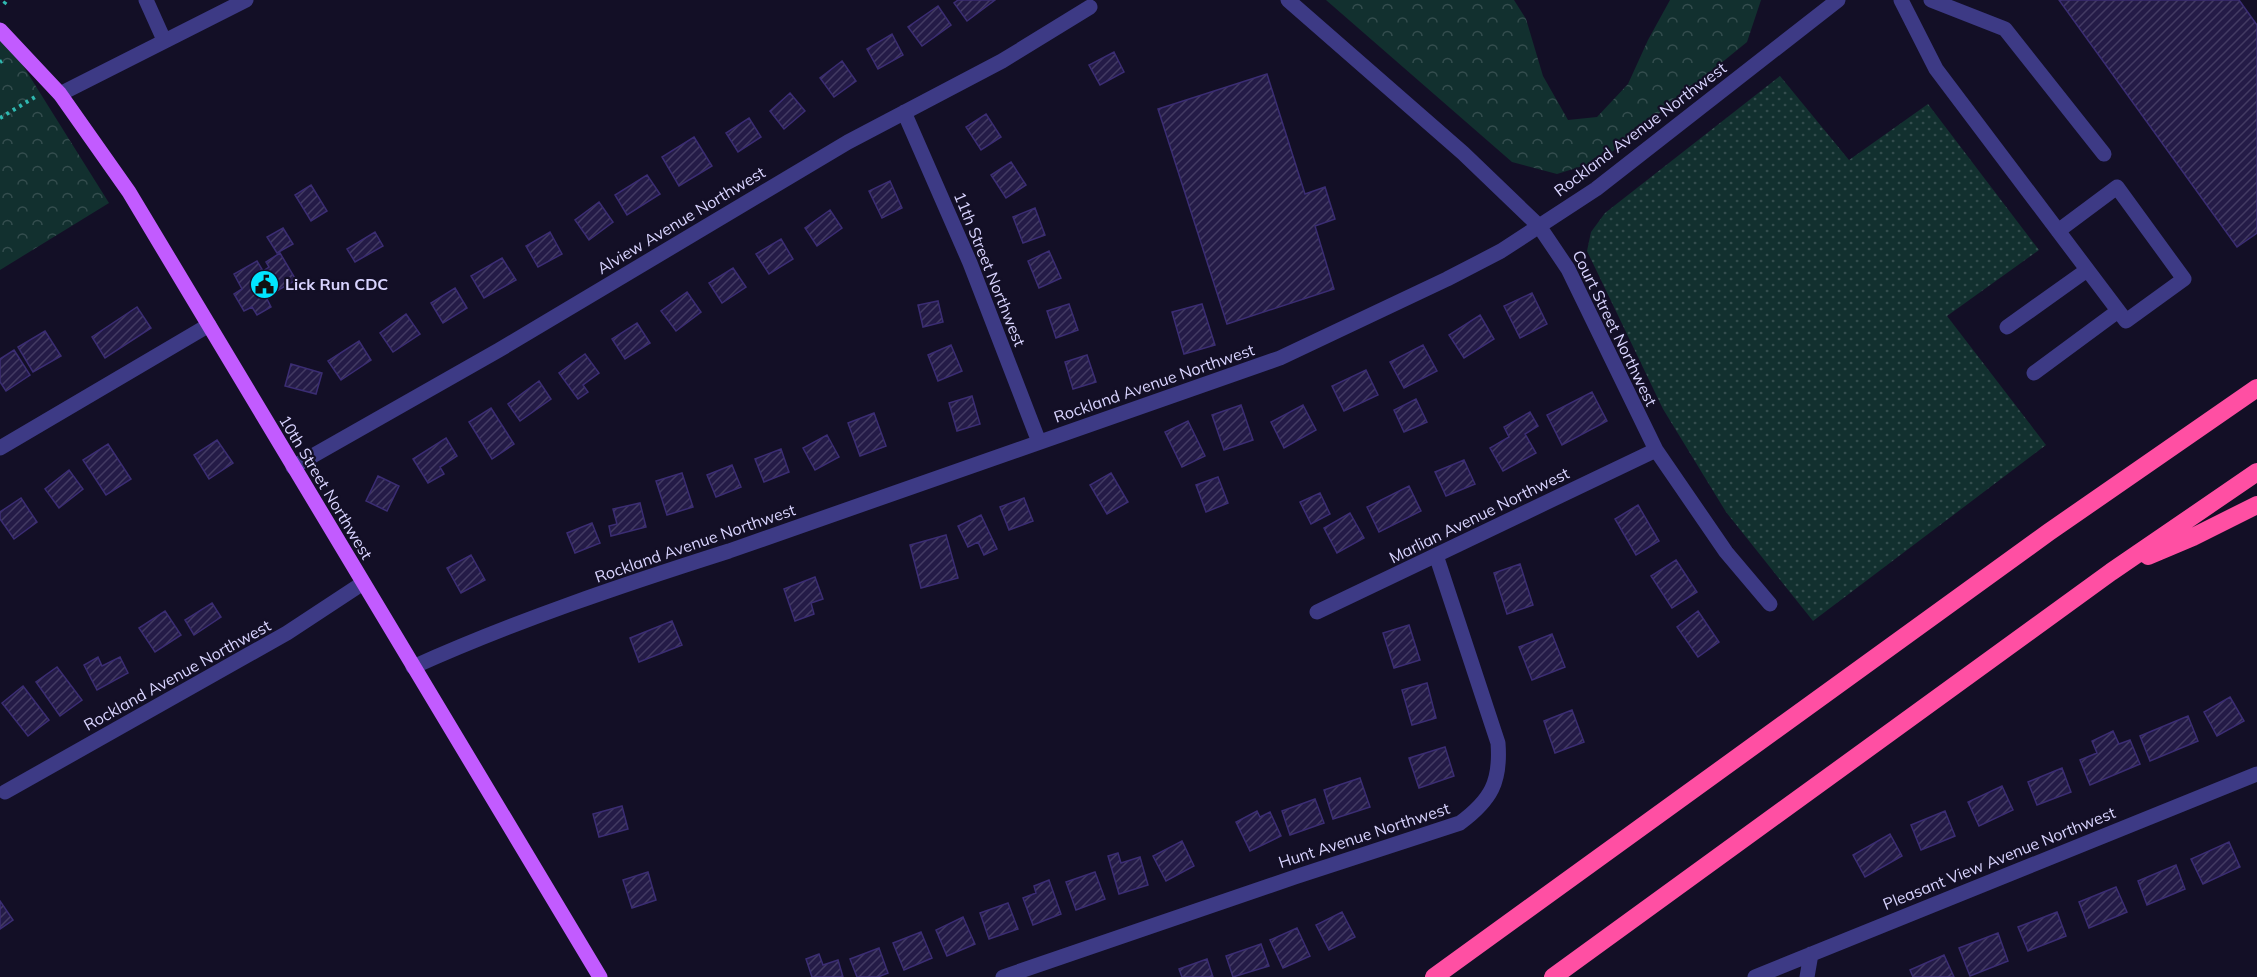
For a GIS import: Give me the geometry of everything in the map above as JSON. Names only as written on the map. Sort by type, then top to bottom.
[{"type":"highway","points":[[1434,977],[2049,532],[2257,388]]},
{"type":"highway","points":[[1553,977],[2111,572],[2257,472]]},
{"type":"highway","points":[[2111,572],[2193,537],[2257,505]]},
{"type":"main road","name":"10th Street Northwest","points":[[0,30],[60,94],[129,192],[600,977]]},
{"type":"street","points":[[146,0],[164,40]]},
{"type":"street","points":[[60,94],[246,0]]},
{"type":"street","name":"Court Street Northwest","points":[[1288,0],[1463,153],[1539,226],[1568,269],[1656,450],[1726,552],[1770,604]]},
{"type":"street","name":"Rockland Avenue Northwest","points":[[413,667],[487,636],[648,577],[729,551],[1280,358],[1501,251],[1596,189],[1838,0]]},
{"type":"street","points":[[1931,0],[2006,29],[2103,154]]},
{"type":"street","points":[[1907,3],[1936,69],[2087,270],[2126,321],[2184,279],[2117,187],[2058,231]]},
{"type":"street","name":"Alview Avenue Northwest","points":[[293,467],[499,350],[848,142],[1002,61],[1090,7]]},
{"type":"street","name":"11th Street Northwest","points":[[904,111],[970,262],[1039,442]]},
{"type":"street","points":[[2007,327],[2087,270]]},
{"type":"street","points":[[2034,373],[2118,311]]},
{"type":"street","points":[[0,448],[209,325]]},
{"type":"street","name":"Marlian Avenue Northwest","points":[[1317,612],[1656,450]]},
{"type":"street","name":"Hunt Avenue Northwest","points":[[1003,977],[1460,823],[1478,810],[1490,794],[1497,777],[1500,762],[1498,743],[1436,555]]},
{"type":"street","name":"Rockland Avenue Northwest","points":[[2,795],[287,633],[363,583]]},
{"type":"street","name":"Pleasant View Avenue Northwest","points":[[1755,977],[2257,774]]},
{"type":"street","points":[[1807,977],[1811,954]]},
{"type":"path","points":[[0,118],[35,97]]},
{"type":"green space","points":[[1326,0],[1514,0],[1526,19],[1543,76],[1568,120],[1597,117],[1628,84],[1670,0],[1761,0],[1747,42],[1602,160],[1557,174],[1512,162]]},
{"type":"green space","points":[[0,29],[109,203],[0,270]]},
{"type":"green space","points":[[1780,76],[1849,160],[1928,104],[2039,250],[1947,316],[2046,445],[1813,621],[1726,512],[1663,409],[1587,251],[1591,232],[1605,213]]},
{"type":"building","points":[[958,0],[995,0],[967,21],[954,3]]},
{"type":"building","points":[[2059,0],[2239,0],[2257,25],[2257,233],[2237,247]]},
{"type":"building","points":[[938,6],[951,25],[922,46],[908,27]]},
{"type":"building","points":[[892,34],[903,55],[878,69],[867,49]]},
{"type":"building","points":[[1114,52],[1124,72],[1100,85],[1089,65]]},
{"type":"building","points":[[842,61],[856,81],[834,97],[820,78]]},
{"type":"building","points":[[1267,74],[1305,194],[1325,187],[1335,219],[1315,226],[1334,289],[1227,324],[1158,109]]},
{"type":"building","points":[[790,93],[805,111],[784,129],[770,111]]},
{"type":"building","points":[[986,114],[1001,137],[981,150],[966,127]]},
{"type":"building","points":[[749,118],[761,137],[738,152],[726,133]]},
{"type":"building","points":[[694,137],[712,166],[679,186],[662,157]]},
{"type":"building","points":[[1011,162],[1026,185],[1006,198],[991,175]]},
{"type":"building","points":[[647,175],[660,194],[627,215],[615,195]]},
{"type":"building","points":[[890,181],[902,208],[882,218],[869,191]]},
{"type":"building","points":[[311,185],[327,211],[311,221],[295,195]]},
{"type":"building","points":[[599,202],[613,222],[589,240],[575,220]]},
{"type":"building","points":[[1035,208],[1045,235],[1023,243],[1013,217]]},
{"type":"building","points":[[830,210],[842,228],[817,246],[805,228]]},
{"type":"building","points":[[283,228],[293,244],[277,253],[267,237]]},
{"type":"building","points":[[375,232],[383,246],[355,262],[347,249]]},
{"type":"building","points":[[550,232],[562,254],[538,267],[526,246]]},
{"type":"building","points":[[781,239],[793,259],[769,274],[756,254]]},
{"type":"building","points":[[1049,251],[1061,278],[1039,288],[1028,261]]},
{"type":"building","name":"Lick Run CDC","points":[[280,253],[296,280],[266,297],[271,307],[257,315],[252,307],[244,311],[234,294],[242,289],[234,274],[257,261],[263,271],[269,267],[266,262]]},
{"type":"building","points":[[502,258],[516,280],[484,298],[471,276]]},
{"type":"building","points":[[733,268],[746,287],[722,303],[709,283]]},
{"type":"building","points":[[455,288],[467,308],[443,323],[431,303]]},
{"type":"building","points":[[687,292],[701,312],[676,331],[661,311]]},
{"type":"building","points":[[1532,293],[1547,324],[1520,338],[1504,306]]},
{"type":"building","points":[[938,301],[943,322],[923,327],[918,305]]},
{"type":"building","points":[[1069,304],[1078,330],[1056,338],[1047,311]]},
{"type":"building","points":[[1202,304],[1215,345],[1184,354],[1172,312]]},
{"type":"building","points":[[137,307],[151,328],[105,358],[92,337]]},
{"type":"building","points":[[406,314],[420,334],[393,352],[380,333]]},
{"type":"building","points":[[1480,315],[1494,339],[1464,358],[1449,335]]},
{"type":"building","points":[[637,323],[650,343],[625,359],[612,339]]},
{"type":"building","points":[[45,331],[61,356],[33,372],[18,347]]},
{"type":"building","points":[[359,341],[371,360],[341,380],[328,361]]},
{"type":"building","points":[[951,345],[962,371],[938,381],[928,355]]},
{"type":"building","points":[[1423,345],[1437,371],[1404,388],[1390,362]]},
{"type":"building","points":[[14,350],[30,375],[6,391],[0,382],[0,359]]},
{"type":"building","points":[[585,354],[599,373],[583,385],[588,392],[578,399],[559,373]]},
{"type":"building","points":[[1087,355],[1096,382],[1073,389],[1065,362]]},
{"type":"building","points":[[291,364],[322,373],[316,394],[285,386]]},
{"type":"building","points":[[1366,370],[1378,395],[1344,411],[1332,386]]},
{"type":"building","points":[[539,381],[551,399],[520,421],[508,404]]},
{"type":"building","points":[[1592,392],[1607,421],[1562,445],[1547,415]]},
{"type":"building","points":[[972,396],[980,424],[957,431],[949,403]]},
{"type":"building","points":[[1416,399],[1427,422],[1404,432],[1394,410]]},
{"type":"building","points":[[1241,405],[1253,440],[1224,450],[1212,415]]},
{"type":"building","points":[[1303,405],[1316,430],[1284,448],[1271,422]]},
{"type":"building","points":[[491,408],[514,444],[492,459],[469,422]]},
{"type":"building","points":[[1530,412],[1538,426],[1525,434],[1536,453],[1503,471],[1490,448],[1509,437],[1504,427]]},
{"type":"building","points":[[874,413],[886,446],[860,456],[848,423]]},
{"type":"building","points":[[1188,421],[1205,456],[1182,467],[1165,432]]},
{"type":"building","points":[[827,435],[839,457],[815,470],[803,448]]},
{"type":"building","points":[[446,438],[457,456],[440,467],[444,474],[428,483],[413,459]]},
{"type":"building","points":[[217,440],[233,463],[209,479],[194,455]]},
{"type":"building","points":[[108,444],[131,479],[106,495],[83,460]]},
{"type":"building","points":[[781,449],[789,472],[764,482],[755,459]]},
{"type":"building","points":[[1464,460],[1475,484],[1446,496],[1435,472]]},
{"type":"building","points":[[732,465],[741,487],[716,497],[707,475]]},
{"type":"building","points":[[69,470],[83,489],[59,508],[45,489]]},
{"type":"building","points":[[682,473],[693,507],[667,515],[656,481]]},
{"type":"building","points":[[1111,473],[1128,502],[1107,514],[1090,485]]},
{"type":"building","points":[[378,476],[399,486],[387,511],[366,501]]},
{"type":"building","points":[[1218,477],[1228,503],[1206,512],[1196,485]]},
{"type":"building","points":[[1409,486],[1421,511],[1379,532],[1367,507]]},
{"type":"building","points":[[1320,493],[1330,514],[1311,524],[1300,502]]},
{"type":"building","points":[[21,498],[37,522],[14,539],[0,519],[0,512]]},
{"type":"building","points":[[1024,498],[1033,521],[1009,530],[1000,507]]},
{"type":"building","points":[[640,503],[646,527],[611,536],[609,526],[617,524],[613,509]]},
{"type":"building","points":[[1638,505],[1659,541],[1636,555],[1615,519]]},
{"type":"building","points":[[1350,513],[1364,538],[1337,553],[1324,528]]},
{"type":"building","points":[[981,515],[997,549],[984,555],[978,542],[968,547],[958,526]]},
{"type":"building","points":[[592,523],[600,543],[575,553],[567,533]]},
{"type":"building","points":[[946,535],[958,578],[921,588],[910,545]]},
{"type":"building","points":[[471,555],[485,580],[461,593],[447,568]]},
{"type":"building","points":[[1676,560],[1697,592],[1672,608],[1651,576]]},
{"type":"building","points":[[1520,564],[1533,605],[1507,614],[1494,573]]},
{"type":"building","points":[[815,577],[823,599],[811,603],[814,614],[795,621],[784,589]]},
{"type":"building","points":[[212,603],[221,617],[194,635],[185,620]]},
{"type":"building","points":[[165,611],[181,635],[155,652],[139,628]]},
{"type":"building","points":[[1698,611],[1719,642],[1698,657],[1677,627]]},
{"type":"building","points":[[672,621],[682,645],[639,662],[630,638]]},
{"type":"building","points":[[1409,625],[1420,660],[1394,668],[1383,633]]},
{"type":"building","points":[[1552,634],[1565,667],[1532,680],[1519,647]]},
{"type":"building","points":[[98,657],[102,666],[120,657],[128,673],[97,690],[84,665]]},
{"type":"building","points":[[57,667],[82,700],[60,716],[36,682]]},
{"type":"building","points":[[1427,683],[1436,718],[1412,725],[1402,690]]},
{"type":"building","points":[[23,686],[49,720],[28,736],[2,703]]},
{"type":"building","points":[[2230,697],[2244,721],[2217,736],[2204,712]]},
{"type":"building","points":[[1572,710],[1584,742],[1555,753],[1544,721]]},
{"type":"building","points":[[2188,716],[2198,741],[2150,761],[2140,736]]},
{"type":"building","points":[[2113,731],[2119,744],[2130,740],[2140,764],[2090,785],[2080,760],[2097,753],[2092,741]]},
{"type":"building","points":[[1445,747],[1454,776],[1419,788],[1409,758]]},
{"type":"building","points":[[2062,768],[2071,792],[2037,805],[2028,782]]},
{"type":"building","points":[[1360,778],[1370,807],[1333,819],[1324,790]]},
{"type":"building","points":[[2002,786],[2013,810],[1979,826],[1968,802]]},
{"type":"building","points":[[1315,799],[1324,823],[1290,835],[1282,811]]},
{"type":"building","points":[[622,806],[628,829],[599,837],[593,814]]},
{"type":"building","points":[[1257,811],[1260,817],[1270,812],[1281,836],[1250,851],[1236,822]]},
{"type":"building","points":[[1945,811],[1955,836],[1921,850],[1911,825]]},
{"type":"building","points":[[1890,834],[1902,856],[1865,877],[1853,855]]},
{"type":"building","points":[[1182,841],[1194,866],[1166,881],[1153,856]]},
{"type":"building","points":[[2229,842],[2240,867],[2203,884],[2191,859]]},
{"type":"building","points":[[1118,853],[1121,863],[1140,857],[1148,885],[1119,894],[1108,856]]},
{"type":"building","points":[[2176,865],[2185,889],[2147,905],[2138,881]]},
{"type":"building","points":[[648,872],[656,900],[632,908],[623,880]]},
{"type":"building","points":[[1095,872],[1105,899],[1076,910],[1066,882]]},
{"type":"building","points":[[1049,880],[1061,914],[1033,925],[1023,898],[1036,893],[1034,886]]},
{"type":"building","points":[[2116,887],[2127,912],[2089,928],[2079,902]]},
{"type":"building","points":[[0,901],[13,920],[0,929]]},
{"type":"building","points":[[1008,903],[1018,929],[989,939],[980,913]]},
{"type":"building","points":[[1342,912],[1355,937],[1329,950],[1316,925]]},
{"type":"building","points":[[2057,912],[2066,936],[2028,951],[2018,927]]},
{"type":"building","points":[[963,917],[975,944],[947,956],[936,930]]},
{"type":"building","points":[[1297,928],[1310,956],[1283,968],[1270,940]]},
{"type":"building","points":[[921,932],[932,958],[904,970],[893,943]]},
{"type":"building","points":[[1998,933],[2008,961],[1970,976],[1959,948]]},
{"type":"building","points":[[1261,944],[1269,966],[1233,977],[1226,956]]},
{"type":"building","points":[[879,948],[888,973],[878,977],[857,977],[850,959]]},
{"type":"building","points":[[819,954],[823,965],[838,960],[843,977],[812,977],[806,959]]},
{"type":"building","points":[[1944,955],[1954,977],[1913,977],[1910,970]]},
{"type":"building","points":[[1207,959],[1213,977],[1182,977],[1179,969]]},
{"type":"place","name":"Lick Run CDC","points":[[264,284]]}]
